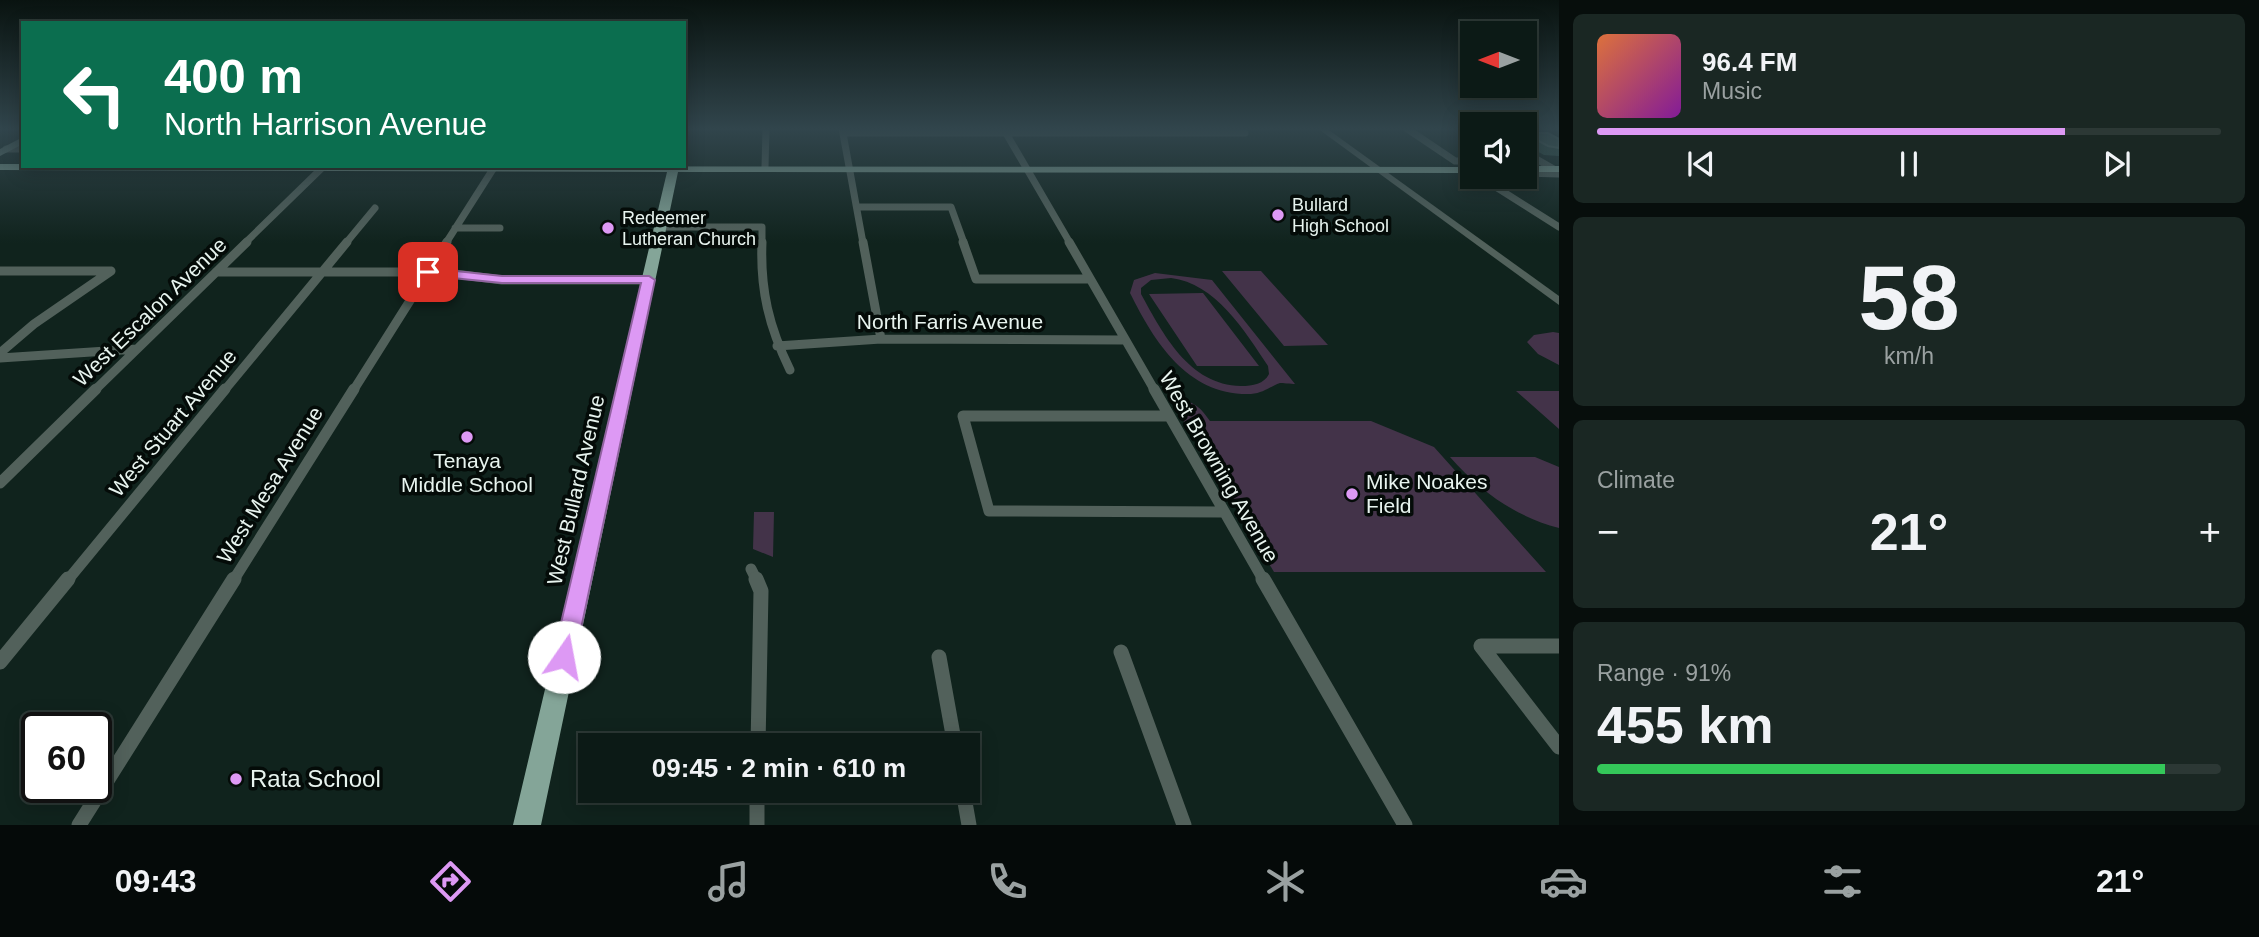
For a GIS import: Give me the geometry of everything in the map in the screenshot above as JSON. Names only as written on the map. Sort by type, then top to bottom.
[{"type":"main road","points":[[1230,166],[1424,166]]},
{"type":"main road","name":"West Bullard Avenue","points":[[527,825],[674,168]]},
{"type":"street","points":[[849,166],[881,339]]},
{"type":"street","name":"West Browning Avenue","points":[[1024,166],[1405,825]]},
{"type":"street","name":"West Escalon Avenue","points":[[0,483],[323,168]]},
{"type":"street","name":"West Mesa Avenue","points":[[79,825],[494,168]]},
{"type":"street","points":[[1376,168],[1559,301]]},
{"type":"street","points":[[1499,189],[1559,227]]},
{"type":"street","points":[[858,207],[951,207],[976,279],[1088,279]]},
{"type":"street","name":"West Stuart Avenue","points":[[0,662],[375,208]]},
{"type":"street","points":[[660,227],[762,227],[761,302],[777,346],[790,370]]},
{"type":"street","points":[[455,228],[500,228]]},
{"type":"street","points":[[0,271],[111,271],[34,324],[0,356]]},
{"type":"street","points":[[216,272],[428,272],[502,280],[649,280]]},
{"type":"street","name":"North Farris Avenue","points":[[777,346],[818,341],[881,339],[1124,340]]},
{"type":"street","points":[[0,356],[137,349]]},
{"type":"street","points":[[1168,416],[963,416],[989,511],[1222,512]]},
{"type":"street","points":[[751,569],[761,591],[758,733]]},
{"type":"street","points":[[1559,646],[1481,646],[1559,747]]},
{"type":"street","points":[[1121,652],[1185,825]]},
{"type":"street","points":[[939,657],[953,733]]},
{"type":"street","points":[[757,803],[757,825]]},
{"type":"street","points":[[965,803],[969,825]]},
{"type":"shaded area","points":[[1222,271],[1261,271],[1328,345],[1284,346]]},
{"type":"shaded area","points":[[1155,273],[1212,280],[1295,384],[1280,383],[1251,394],[1229,392],[1209,386],[1192,376],[1176,363],[1163,347],[1140,312],[1130,293],[1134,280]],"holes":[[[1171,278],[1187,282],[1215,299],[1239,324],[1268,366],[1269,374],[1264,380],[1245,386],[1223,383],[1207,377],[1180,355],[1159,325],[1141,294],[1141,288],[1151,280]]]},
{"type":"shaded area","points":[[1203,293],[1259,366],[1197,366],[1149,294]]},
{"type":"shaded area","points":[[1559,333],[1559,365],[1538,354],[1527,342],[1534,335]]},
{"type":"shaded area","points":[[1516,391],[1559,391],[1559,429]]},
{"type":"shaded area","name":"Mike Noakes Field","points":[[1171,400],[1194,404],[1210,421],[1371,421],[1434,447],[1546,572],[1274,572]]},
{"type":"shaded area","points":[[1450,457],[1535,457],[1559,467],[1559,528],[1527,517],[1499,501],[1473,481]]},
{"type":"shaded area","points":[[754,512],[774,512],[773,557],[753,549]]},
{"type":"place","name":"Bullard High School","points":[[1278,215]]},
{"type":"place","name":"Redeemer Lutheran Church","points":[[608,228]]},
{"type":"place","name":"Tenaya Middle School","points":[[467,437]]},
{"type":"place","name":"Mike Noakes Field","points":[[1352,494]]},
{"type":"place","name":"Rata School","points":[[236,779]]},
{"type":"route","points":[[428,272],[453,272],[502,280],[649,280],[564,657]]}]
